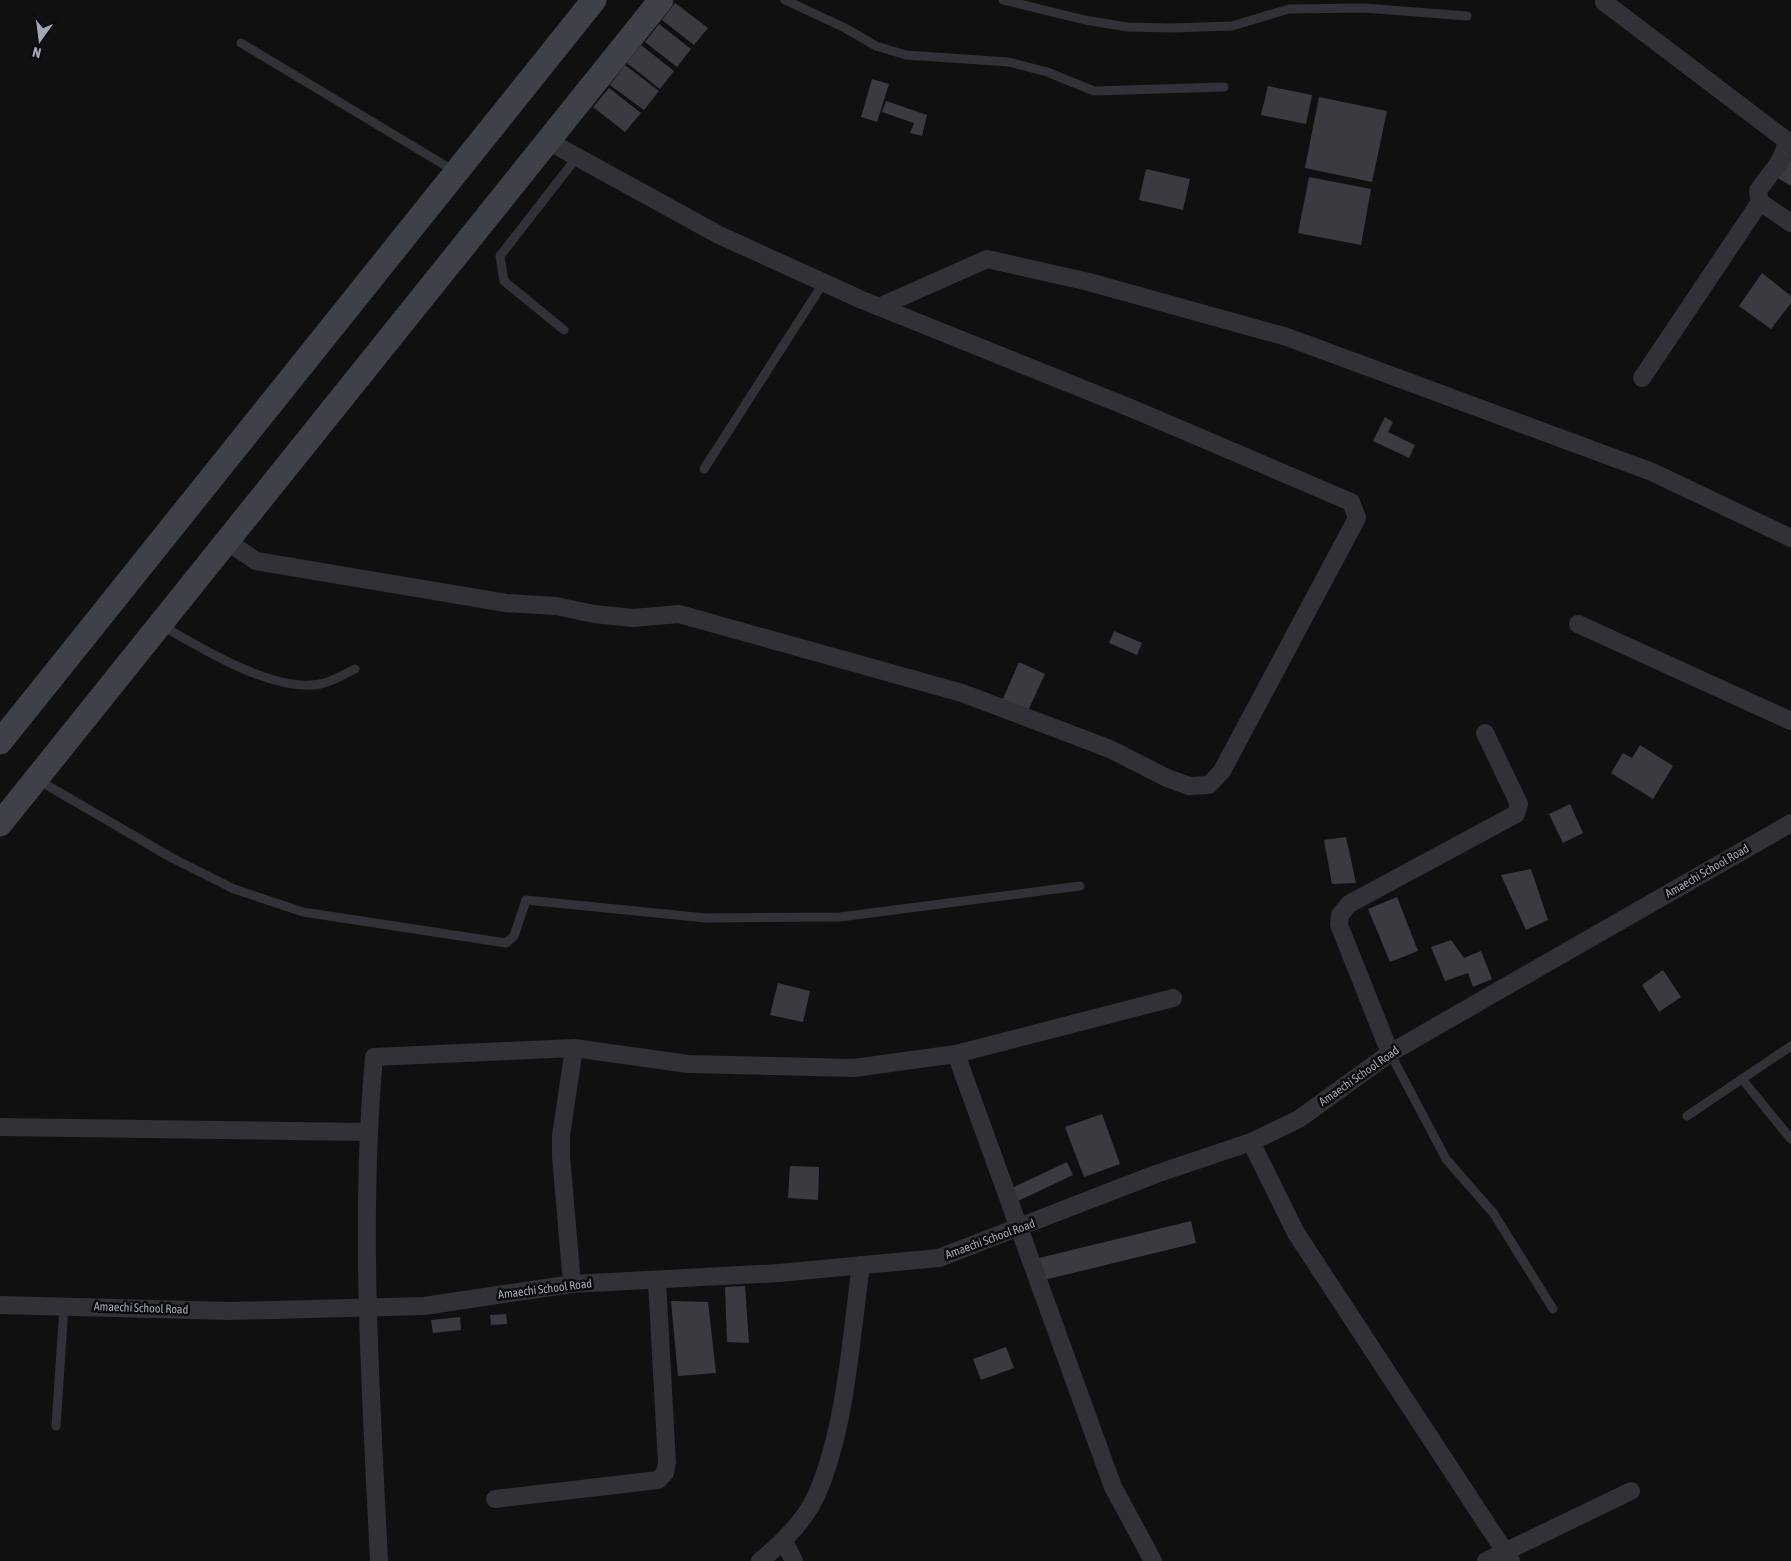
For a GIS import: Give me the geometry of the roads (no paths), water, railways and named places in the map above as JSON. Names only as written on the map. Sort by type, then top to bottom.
[{"type":"main road","points":[[0,742],[594,0]]},
{"type":"main road","points":[[0,824],[661,0]]},
{"type":"street","points":[[1604,2],[1786,140],[1785,153],[1779,164],[1758,191],[1760,202],[1642,378]]},
{"type":"street","points":[[228,542],[256,561],[506,603],[556,606],[594,614],[633,618],[679,614],[962,693],[1110,749],[1168,778],[1189,786],[1209,785],[1222,771],[1357,518],[1351,502],[1133,409],[878,307],[719,234],[548,141]]},
{"type":"street","points":[[1760,202],[1791,223]]},
{"type":"street","points":[[878,307],[987,259],[1089,282],[1287,337],[1652,472],[1791,538]]},
{"type":"street","points":[[1578,624],[1791,721]]},
{"type":"street","points":[[1390,1053],[1339,925],[1340,915],[1349,904],[1516,814],[1519,804],[1485,732]]},
{"type":"street","name":"Amaechi School Road","points":[[0,1305],[64,1305],[230,1311],[424,1306],[572,1284],[657,1281],[939,1258],[1019,1229],[1156,1174],[1251,1142],[1299,1119],[1390,1053],[1791,823]]},
{"type":"street","points":[[379,1561],[367,1308],[367,1132],[374,1056],[574,1048],[688,1064],[854,1068],[956,1054],[1172,998]]},
{"type":"street","points":[[572,1284],[561,1136],[574,1048]]},
{"type":"street","points":[[956,1054],[1113,1487],[1153,1561]]},
{"type":"street","points":[[0,1127],[367,1132]]},
{"type":"street","points":[[1251,1142],[1296,1233],[1508,1556]]},
{"type":"street","points":[[760,1561],[784,1541],[816,1496],[836,1438],[861,1265]]},
{"type":"street","points":[[494,1500],[658,1480],[665,1474],[667,1463],[657,1281]]},
{"type":"street","points":[[1486,1561],[1508,1556],[1631,1491]]},
{"type":"street","points":[[784,1541],[794,1561]]},
{"type":"lane","points":[[785,0],[845,28],[876,46],[906,55],[1009,62],[1047,72],[1088,89],[1106,92],[1224,86]]},
{"type":"lane","points":[[1003,0],[1086,20],[1127,27],[1232,26],[1288,10],[1364,8],[1467,16]]},
{"type":"lane","points":[[242,43],[456,172]]},
{"type":"lane","points":[[564,330],[504,281],[500,256],[577,157]]},
{"type":"lane","points":[[704,469],[824,282]]},
{"type":"lane","points":[[161,625],[215,657],[286,683],[320,684],[355,669]]},
{"type":"lane","points":[[37,779],[172,858],[234,889],[303,912],[506,943],[514,936],[526,900],[706,918],[840,917],[1080,886]]},
{"type":"lane","points":[[1687,1116],[1791,1046]]},
{"type":"lane","points":[[1390,1053],[1446,1159],[1494,1214],[1553,1309]]},
{"type":"lane","points":[[1742,1079],[1791,1139]]},
{"type":"lane","points":[[56,1426],[64,1305]]}]
